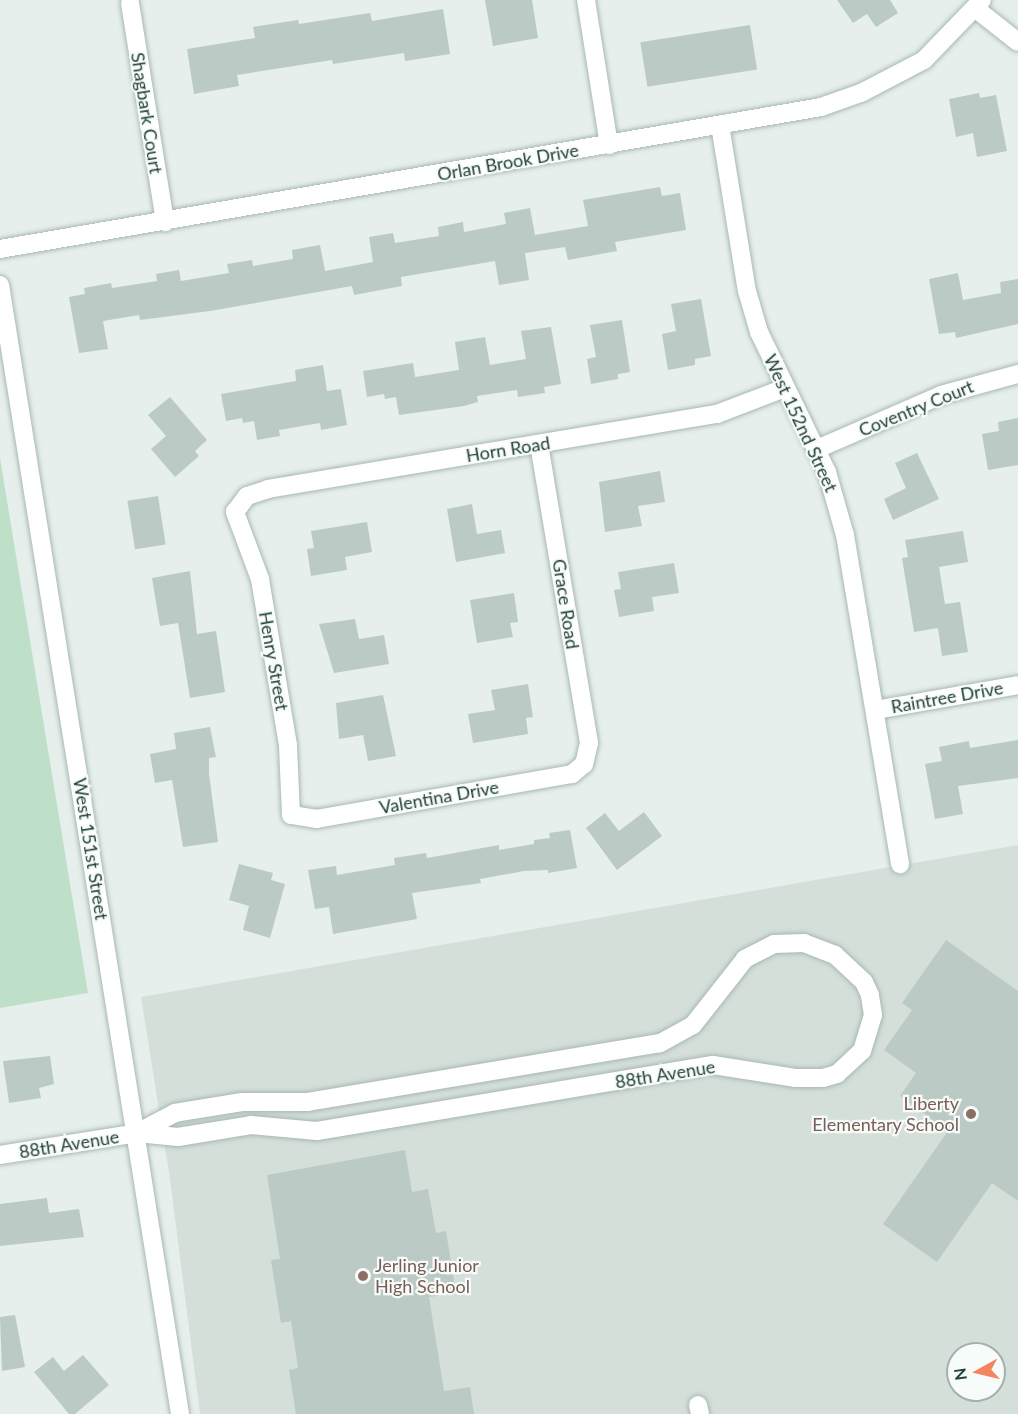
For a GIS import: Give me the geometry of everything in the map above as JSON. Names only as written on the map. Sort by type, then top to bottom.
[{"type":"street","points":[[586,0],[609,145]]},
{"type":"street","name":"Shagbark Court","points":[[130,3],[165,222]]},
{"type":"street","points":[[979,4],[1018,42]]},
{"type":"street","name":"Orlan Brook Drive","points":[[0,249],[821,107],[861,93],[924,60],[979,4]]},
{"type":"street","name":"West 152nd Street","points":[[720,125],[752,309],[785,388],[817,450],[845,535],[900,864]]},
{"type":"street","name":"West 151st Street","points":[[0,285],[180,1414]]},
{"type":"street","name":"Coventry Court","points":[[817,450],[941,395],[1018,374]]},
{"type":"street","name":"Horn Road","points":[[235,512],[247,496],[268,489],[717,414],[785,388]]},
{"type":"street","name":"Grace Road","points":[[539,444],[589,743],[584,764]]},
{"type":"street","name":"Henry Street","points":[[235,512],[260,579],[288,745],[291,815]]},
{"type":"street","name":"Raintree Drive","points":[[876,710],[1018,685]]},
{"type":"street","name":"Valentina Drive","points":[[291,815],[329,817],[572,774],[584,764]]},
{"type":"street","name":"88th Avenue","points":[[0,1155],[137,1133],[178,1137],[251,1125],[317,1131],[713,1065],[795,1078],[823,1078],[837,1074],[862,1051],[873,1015],[870,995],[864,982],[835,955],[804,943],[774,944],[745,959],[693,1025],[660,1043],[308,1101],[242,1102],[186,1111],[137,1133]]},
{"type":"shaded area","points":[[1018,845],[1018,1414],[200,1414],[170,1179],[141,997]]},
{"type":"green space","points":[[0,458],[88,993],[0,1008]]},
{"type":"building","points":[[485,0],[532,0],[538,38],[493,46]]},
{"type":"building","points":[[837,0],[890,0],[898,13],[876,27],[867,14],[853,23]]},
{"type":"building","points":[[443,9],[450,54],[405,61],[404,53],[333,64],[332,60],[237,75],[239,86],[194,94],[187,49],[255,38],[253,27],[298,20],[299,24],[370,13],[372,21]]},
{"type":"building","points":[[750,25],[757,69],[647,87],[640,42]]},
{"type":"building","points":[[979,93],[980,98],[996,95],[1007,151],[977,157],[973,133],[956,137],[949,99]]},
{"type":"building","points":[[660,187],[662,196],[680,193],[686,230],[615,242],[617,251],[568,260],[565,247],[525,253],[529,280],[499,285],[495,261],[401,277],[402,286],[354,295],[352,286],[210,311],[140,320],[139,315],[103,321],[108,349],[79,353],[69,297],[85,294],[84,288],[111,283],[112,288],[157,281],[156,274],[179,270],[181,281],[229,273],[227,264],[252,260],[253,266],[293,259],[292,250],[320,245],[325,271],[373,262],[369,237],[393,233],[395,243],[439,236],[438,227],[463,222],[464,232],[506,224],[504,213],[530,208],[535,235],[588,226],[583,200]]},
{"type":"building","points":[[958,273],[963,300],[1001,293],[1000,282],[1018,279],[1018,324],[956,338],[955,332],[939,334],[929,279]]},
{"type":"building","points":[[701,299],[711,356],[695,359],[695,365],[668,370],[662,334],[676,331],[671,304]]},
{"type":"building","points":[[622,320],[630,372],[618,374],[618,379],[591,384],[587,359],[596,357],[590,325]]},
{"type":"building","points":[[551,327],[561,384],[544,387],[545,393],[518,397],[517,390],[477,396],[478,402],[464,406],[399,415],[396,397],[385,399],[384,394],[367,397],[363,371],[413,363],[415,377],[459,370],[455,342],[485,337],[490,365],[526,359],[521,331]]},
{"type":"building","points":[[323,365],[327,391],[341,389],[347,425],[321,430],[320,423],[279,430],[280,436],[257,440],[254,421],[243,423],[242,418],[226,421],[221,394],[296,381],[295,370]]},
{"type":"building","points":[[170,397],[207,440],[195,451],[199,456],[175,477],[151,449],[166,436],[148,415]]},
{"type":"building","points":[[1018,418],[1018,465],[988,470],[982,434],[999,431],[998,422]]},
{"type":"building","points":[[917,453],[939,499],[893,520],[884,499],[906,488],[895,463]]},
{"type":"building","points":[[660,471],[665,502],[638,506],[642,526],[605,532],[599,482]]},
{"type":"building","points":[[158,496],[166,544],[135,549],[127,501]]},
{"type":"building","points":[[472,504],[477,534],[501,530],[505,553],[456,562],[447,509]]},
{"type":"building","points":[[367,522],[372,552],[345,557],[347,570],[311,576],[307,549],[314,548],[311,531]]},
{"type":"building","points":[[963,531],[968,562],[939,567],[945,604],[960,602],[968,652],[942,656],[938,628],[914,632],[902,558],[908,557],[905,540]]},
{"type":"building","points":[[674,563],[679,593],[652,597],[654,611],[619,617],[614,590],[621,589],[618,572]]},
{"type":"building","points":[[190,571],[197,634],[216,631],[225,692],[190,698],[178,623],[160,626],[152,578]]},
{"type":"building","points":[[514,593],[518,622],[510,623],[513,637],[477,643],[470,600]]},
{"type":"building","points":[[355,619],[359,639],[384,635],[389,664],[334,673],[319,624]]},
{"type":"building","points":[[528,684],[533,717],[526,718],[528,734],[473,743],[468,714],[495,710],[491,690]]},
{"type":"building","points":[[383,695],[396,756],[368,761],[363,735],[339,739],[336,703]]},
{"type":"building","points":[[210,727],[216,757],[209,758],[209,774],[218,842],[183,847],[172,780],[155,783],[150,754],[176,749],[174,733]]},
{"type":"building","points":[[1018,740],[1018,778],[958,786],[963,814],[935,819],[925,764],[942,761],[939,747],[969,741],[970,748]]},
{"type":"building","points":[[644,812],[662,836],[617,870],[586,828],[605,813],[619,831]]},
{"type":"building","points":[[570,830],[577,868],[548,873],[548,870],[524,871],[480,879],[481,883],[412,893],[417,919],[333,934],[329,907],[315,909],[308,870],[336,866],[337,875],[395,865],[394,858],[426,853],[427,858],[499,845],[499,850],[534,844],[534,840],[550,838],[549,833]]},
{"type":"building","points":[[239,864],[273,873],[271,880],[285,884],[270,938],[243,930],[249,906],[229,900]]},
{"type":"building","name":"Liberty Elementary School","points":[[946,940],[1018,991],[1018,1201],[992,1183],[937,1262],[883,1224],[948,1131],[900,1096],[916,1073],[884,1050],[912,1010],[902,1003]]},
{"type":"building","points":[[50,1056],[54,1084],[39,1088],[41,1098],[9,1103],[3,1061]]},
{"type":"building","name":"Jerling Junior High School","points":[[405,1150],[412,1192],[428,1189],[436,1233],[446,1231],[456,1293],[429,1297],[444,1391],[470,1387],[474,1414],[296,1414],[289,1370],[298,1368],[291,1321],[281,1323],[271,1260],[280,1259],[267,1175]]},
{"type":"building","points":[[47,1198],[49,1213],[79,1209],[84,1237],[0,1246],[0,1204]]},
{"type":"building","points":[[15,1315],[25,1367],[2,1371],[0,1317]]},
{"type":"building","points":[[83,1355],[109,1385],[75,1414],[69,1414],[34,1372],[53,1357],[64,1371]]},
{"type":"place","name":"Liberty Elementary School","points":[[971,1114]]},
{"type":"place","name":"Jerling Junior High School","points":[[363,1276]]}]
